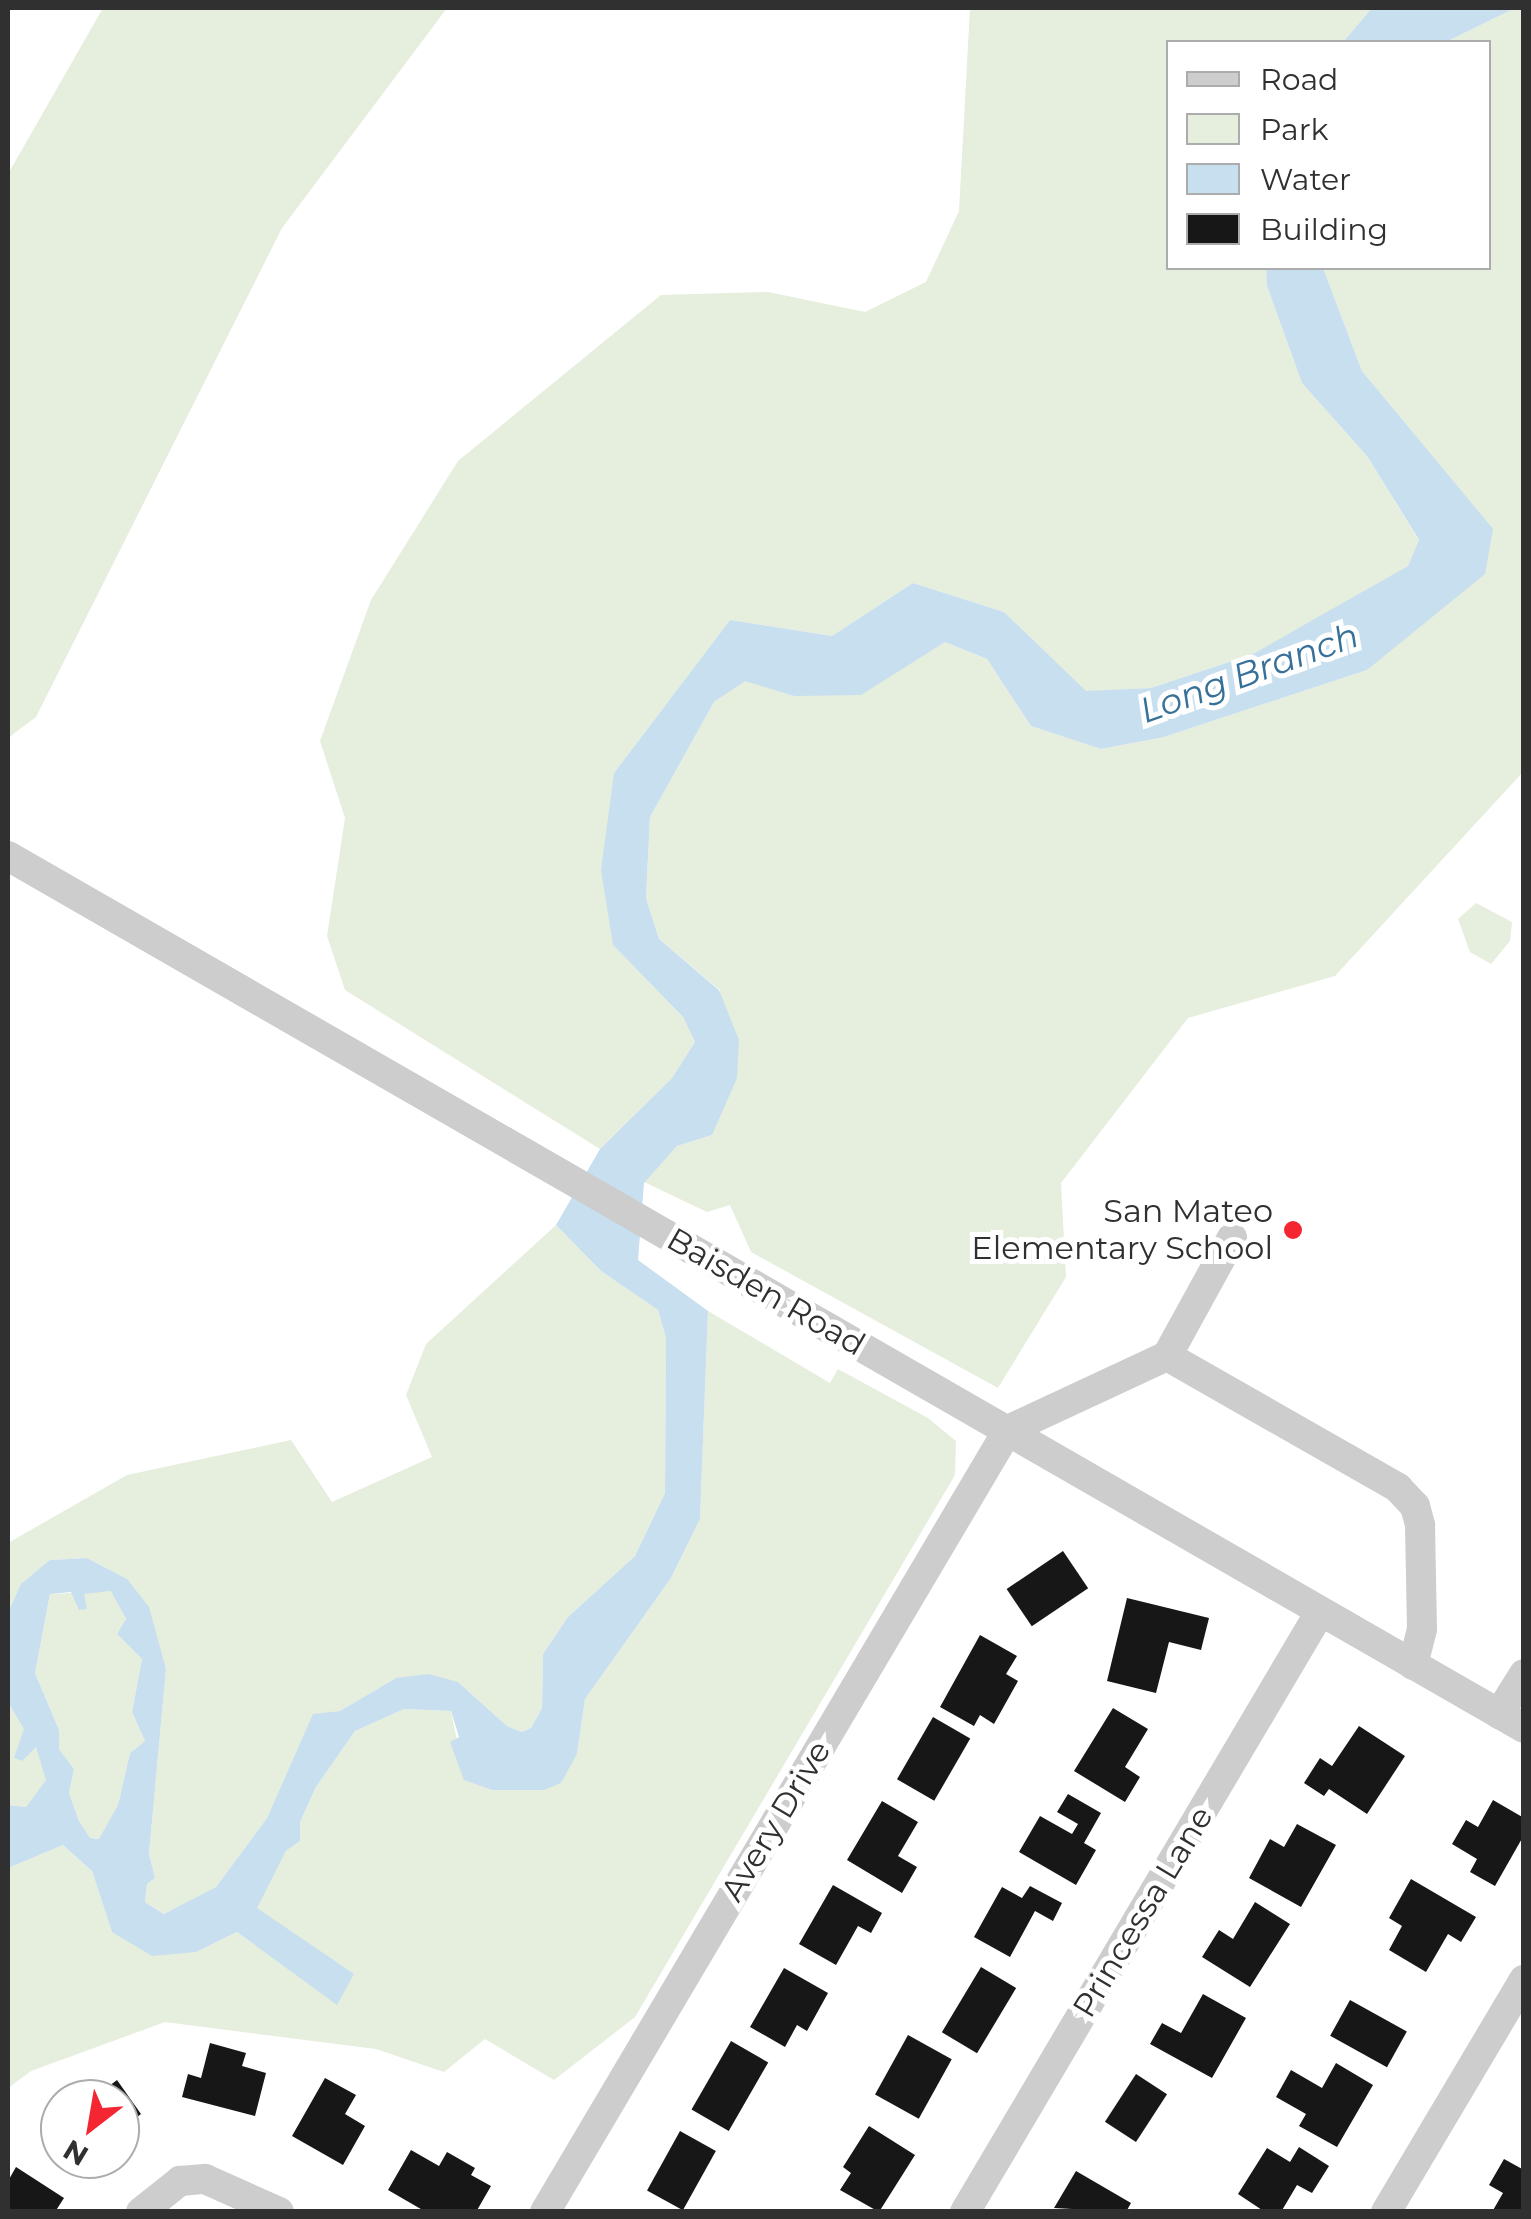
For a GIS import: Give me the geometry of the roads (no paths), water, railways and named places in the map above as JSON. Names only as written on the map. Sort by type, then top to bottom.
[{"type":"street","name":"Baisden Road","points":[[8,856],[1511,1721]]},
{"type":"street","points":[[1008,1430],[1168,1356],[1232,1238]]},
{"type":"street","points":[[1168,1356],[1398,1488],[1415,1506],[1422,1629],[1412,1665]]},
{"type":"street","name":"Avery Drive","points":[[545,2212],[1008,1430]]},
{"type":"street","name":"Princessa Lane","points":[[965,2212],[1320,1612]]},
{"type":"street","points":[[1511,1721],[1524,1674]]},
{"type":"street","points":[[1386,2212],[1524,1980]]},
{"type":"street","points":[[141,2212],[180,2181],[228,2184],[279,2212]]},
{"type":"water","points":[[1372,8],[1515,8],[1450,40],[1345,40]]},
{"type":"water","name":"Long Branch","points":[[1266,270],[1324,270],[1362,371],[1493,529],[1485,574],[1367,670],[1164,737],[1101,749],[1031,726],[987,659],[945,642],[861,695],[794,696],[745,681],[714,702],[650,817],[646,898],[659,939],[719,990],[739,1040],[737,1078],[712,1135],[677,1146],[644,1183],[638,1260],[708,1311],[700,1519],[671,1578],[585,1699],[577,1754],[561,1783],[544,1790],[492,1790],[464,1780],[450,1742],[459,1737],[451,1711],[404,1709],[355,1731],[316,1787],[300,1822],[300,1841],[286,1851],[257,1908],[354,1974],[337,2005],[237,1932],[196,1952],[152,1956],[112,1932],[92,1871],[63,1845],[8,1868],[8,1805],[26,1807],[46,1780],[36,1747],[22,1761],[14,1758],[24,1729],[8,1702],[8,1613],[21,1584],[50,1560],[87,1558],[127,1579],[149,1607],[166,1669],[149,1854],[155,1878],[147,1884],[145,1902],[164,1914],[216,1887],[267,1818],[313,1714],[340,1711],[396,1678],[428,1674],[458,1682],[507,1726],[522,1732],[531,1728],[542,1708],[543,1654],[568,1617],[635,1556],[665,1493],[666,1338],[658,1310],[601,1271],[556,1225],[600,1149],[672,1078],[695,1042],[683,1017],[613,945],[601,870],[614,773],[730,620],[832,636],[913,583],[1004,612],[1086,691],[1151,688],[1253,654],[1408,566],[1419,540],[1367,456],[1302,383],[1267,286]],"holes":[[[111,1591],[126,1619],[117,1634],[142,1659],[132,1712],[145,1741],[130,1753],[118,1805],[99,1839],[90,1838],[79,1821],[69,1793],[74,1769],[59,1749],[59,1730],[35,1673],[50,1594],[71,1592],[79,1610],[87,1609],[84,1594]]]},
{"type":"place","name":"San Mateo Elementary School","points":[[1293,1230]]}]
